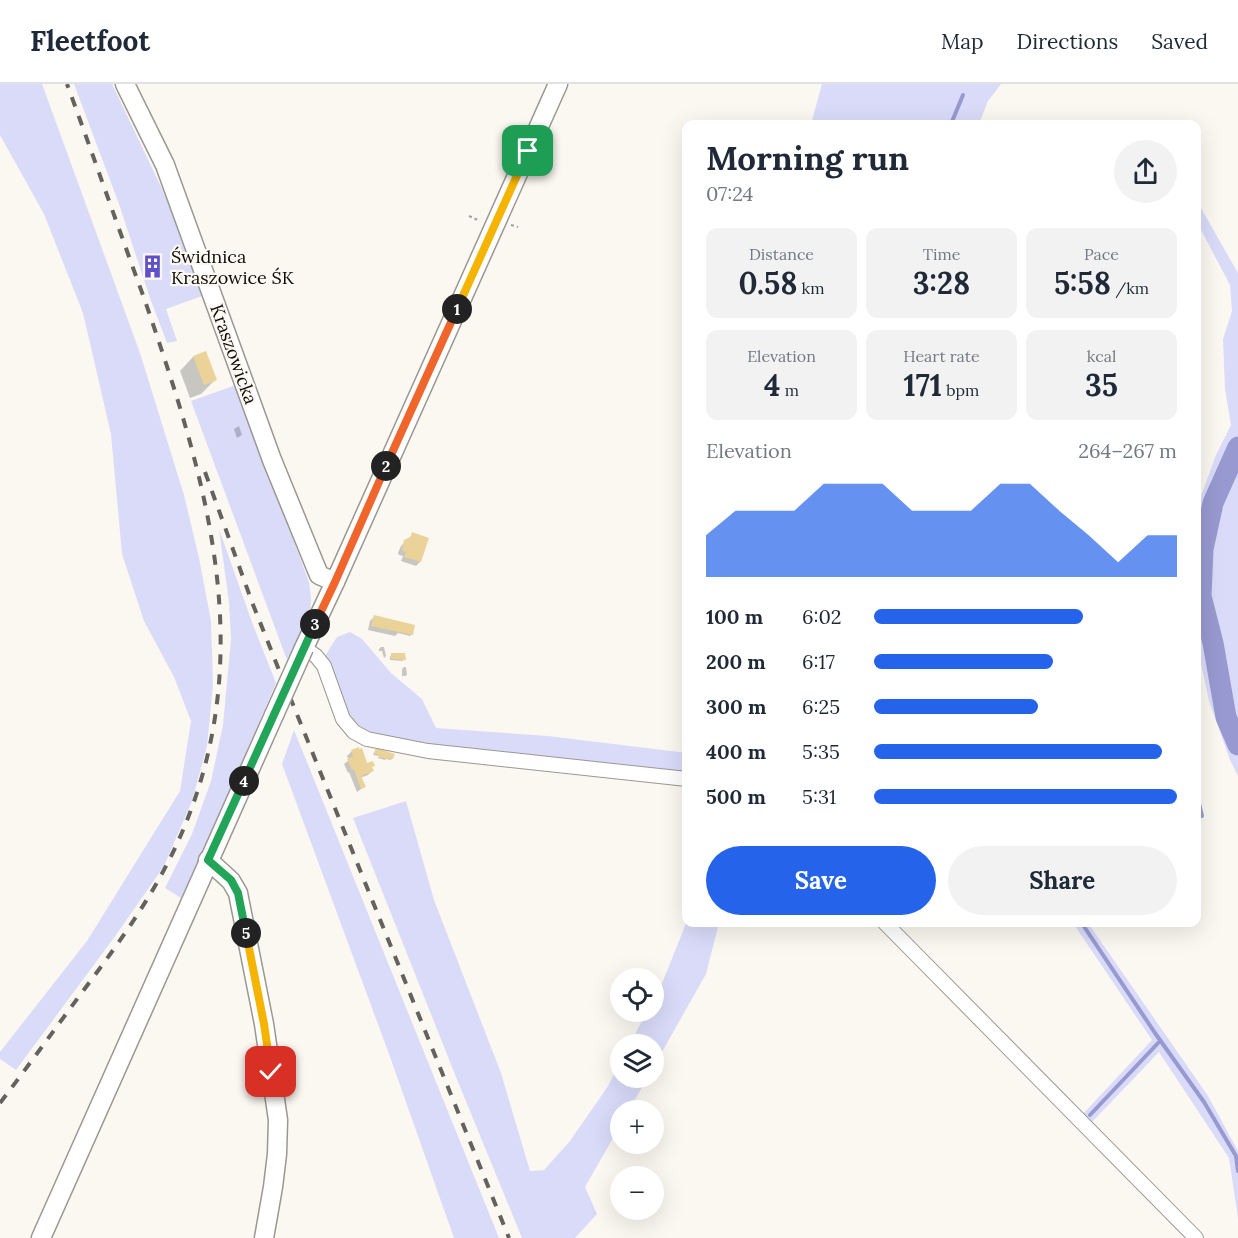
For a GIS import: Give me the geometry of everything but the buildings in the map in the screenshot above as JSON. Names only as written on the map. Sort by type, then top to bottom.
[{"type":"street","name":"Kraszowicka","points":[[125,84],[165,165],[272,460],[319,575],[335,582]]},
{"type":"street","points":[[41,1238],[208,860],[558,84]]},
{"type":"street","points":[[304,648],[316,656],[324,666],[343,720],[354,732],[367,739],[428,752],[682,778]]},
{"type":"street","points":[[208,860],[231,880],[238,893],[264,1024],[278,1120],[278,1154],[264,1238]]},
{"type":"street","points":[[889,927],[1196,1238]]},
{"type":"shaded area","points":[[0,84],[42,84],[140,353],[184,495],[199,558],[211,621],[213,685],[207,746],[192,801],[164,866],[16,1070],[0,1059],[0,1052],[87,941],[180,791],[191,721],[174,677],[144,621],[122,554],[111,434],[83,313],[44,214],[0,135]]},
{"type":"shaded area","points":[[74,84],[112,84],[174,214],[205,295],[166,309],[177,341],[167,343]]},
{"type":"shaded area","points":[[822,84],[1001,84],[988,101],[981,120],[812,120]]},
{"type":"shaded area","points":[[1201,208],[1238,273],[1238,776],[1209,701],[1201,664],[1201,496],[1216,455],[1231,425],[1225,389],[1223,339],[1232,311],[1230,285],[1201,230]]},
{"type":"shaded area","points":[[236,385],[309,582],[310,614],[287,660],[191,401]]},
{"type":"shaded area","points":[[219,529],[276,683],[181,898],[165,888],[192,834],[211,781],[223,725],[231,639],[229,602]]},
{"type":"shaded area","points":[[350,632],[362,639],[391,673],[422,699],[436,728],[548,736],[682,752],[682,773],[412,743],[379,737],[370,733],[353,718],[341,699],[325,656],[337,637]]},
{"type":"shaded area","points":[[294,730],[499,1238],[454,1238],[282,764]]},
{"type":"shaded area","points":[[406,801],[434,900],[501,1073],[530,1171],[544,1170],[570,1141],[610,1082],[610,1088],[642,1088],[635,1100],[610,1100],[610,1143],[585,1187],[597,1214],[575,1238],[522,1238],[353,818]]},
{"type":"shaded area","points":[[685,927],[718,927],[706,974],[664,1048],[664,1034],[635,1034],[641,1022],[664,1022],[664,978]]},
{"type":"shaded area","points":[[1076,927],[1091,927],[1208,1096],[1238,1151],[1238,1218],[1229,1158],[1159,1052],[1091,1123],[1082,1115],[1152,1040]]},
{"type":"waterway","points":[[953,120],[963,95]]},
{"type":"waterway","points":[[1238,447],[1213,503],[1203,549],[1201,596],[1213,643],[1226,717],[1238,745]]},
{"type":"waterway","points":[[1201,812],[1202,816]]},
{"type":"waterway","points":[[1084,927],[1204,1102],[1236,1156],[1238,1171]]},
{"type":"waterway","points":[[1090,1115],[1160,1041]]},
{"type":"railway","points":[[0,1103],[112,951],[137,915],[171,857],[204,768],[217,700],[221,633],[216,566],[204,499],[167,365],[67,84]]},
{"type":"railway","points":[[205,472],[252,602],[509,1238]]},
{"type":"place","name":"Świdnica Kraszowice ŚK","points":[[153,266]]},
{"type":"route","points":[[271,1072],[264,1024],[238,893],[231,880],[208,860],[528,151]]}]
